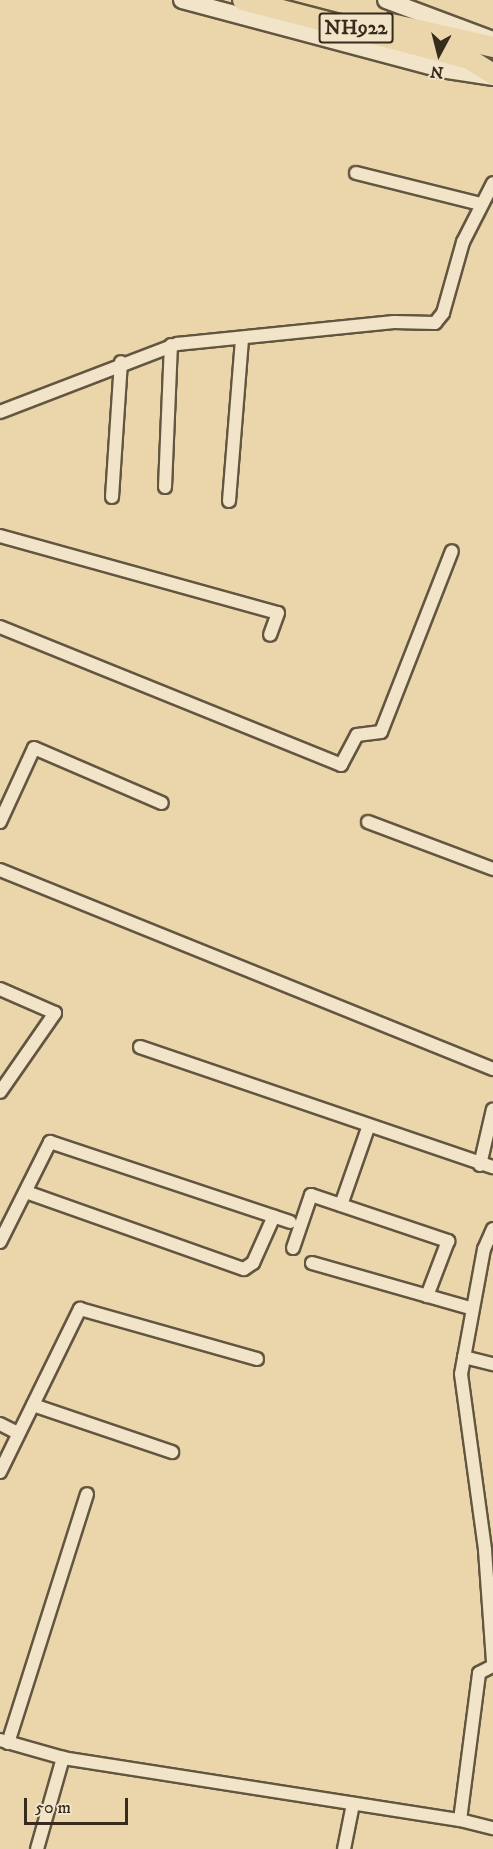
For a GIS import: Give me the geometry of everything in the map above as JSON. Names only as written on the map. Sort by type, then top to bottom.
[{"type":"highway","name":"NH922","points":[[243,0],[469,59],[493,76]]},
{"type":"highway","name":"NH922","points":[[301,0],[493,47]]},
{"type":"main road","points":[[182,0],[441,69],[493,76]]},
{"type":"main road","points":[[386,0],[493,40]]},
{"type":"street","points":[[356,173],[480,204]]},
{"type":"street","points":[[0,412],[121,362],[171,345],[242,340],[394,322],[435,323],[480,204],[493,183]]},
{"type":"street","points":[[229,501],[242,340]]},
{"type":"street","points":[[165,487],[171,345]]},
{"type":"street","points":[[112,497],[121,362]]},
{"type":"street","points":[[0,536],[279,613],[270,635]]},
{"type":"street","points":[[0,627],[341,765],[357,735],[381,732],[452,550]]},
{"type":"street","points":[[0,822],[34,748],[162,803]]},
{"type":"street","points":[[368,822],[493,869]]},
{"type":"street","points":[[0,870],[493,1069]]},
{"type":"street","points":[[0,989],[55,1013],[0,1092]]},
{"type":"street","points":[[140,1047],[368,1128],[487,1166],[493,1109]]},
{"type":"street","points":[[341,1205],[368,1128]]},
{"type":"street","points":[[0,1242],[50,1142],[290,1222]]},
{"type":"street","points":[[26,1192],[244,1269],[254,1263],[274,1216]]},
{"type":"street","points":[[293,1248],[311,1195],[448,1241],[427,1296]]},
{"type":"street","points":[[493,1229],[473,1309],[461,1374],[485,1550],[493,1660]]},
{"type":"street","points":[[312,1263],[473,1309]]},
{"type":"street","points":[[0,1472],[16,1432],[33,1405],[80,1309],[257,1359]]},
{"type":"street","points":[[464,1357],[493,1364]]},
{"type":"street","points":[[33,1405],[172,1452]]},
{"type":"street","points":[[0,1424],[16,1432]]},
{"type":"street","points":[[87,1494],[4,1741],[63,1758],[460,1820],[493,1828]]},
{"type":"street","points":[[460,1820],[479,1673],[493,1666]]},
{"type":"street","points":[[38,1849],[63,1758]]},
{"type":"street","points":[[344,1849],[353,1804]]}]
